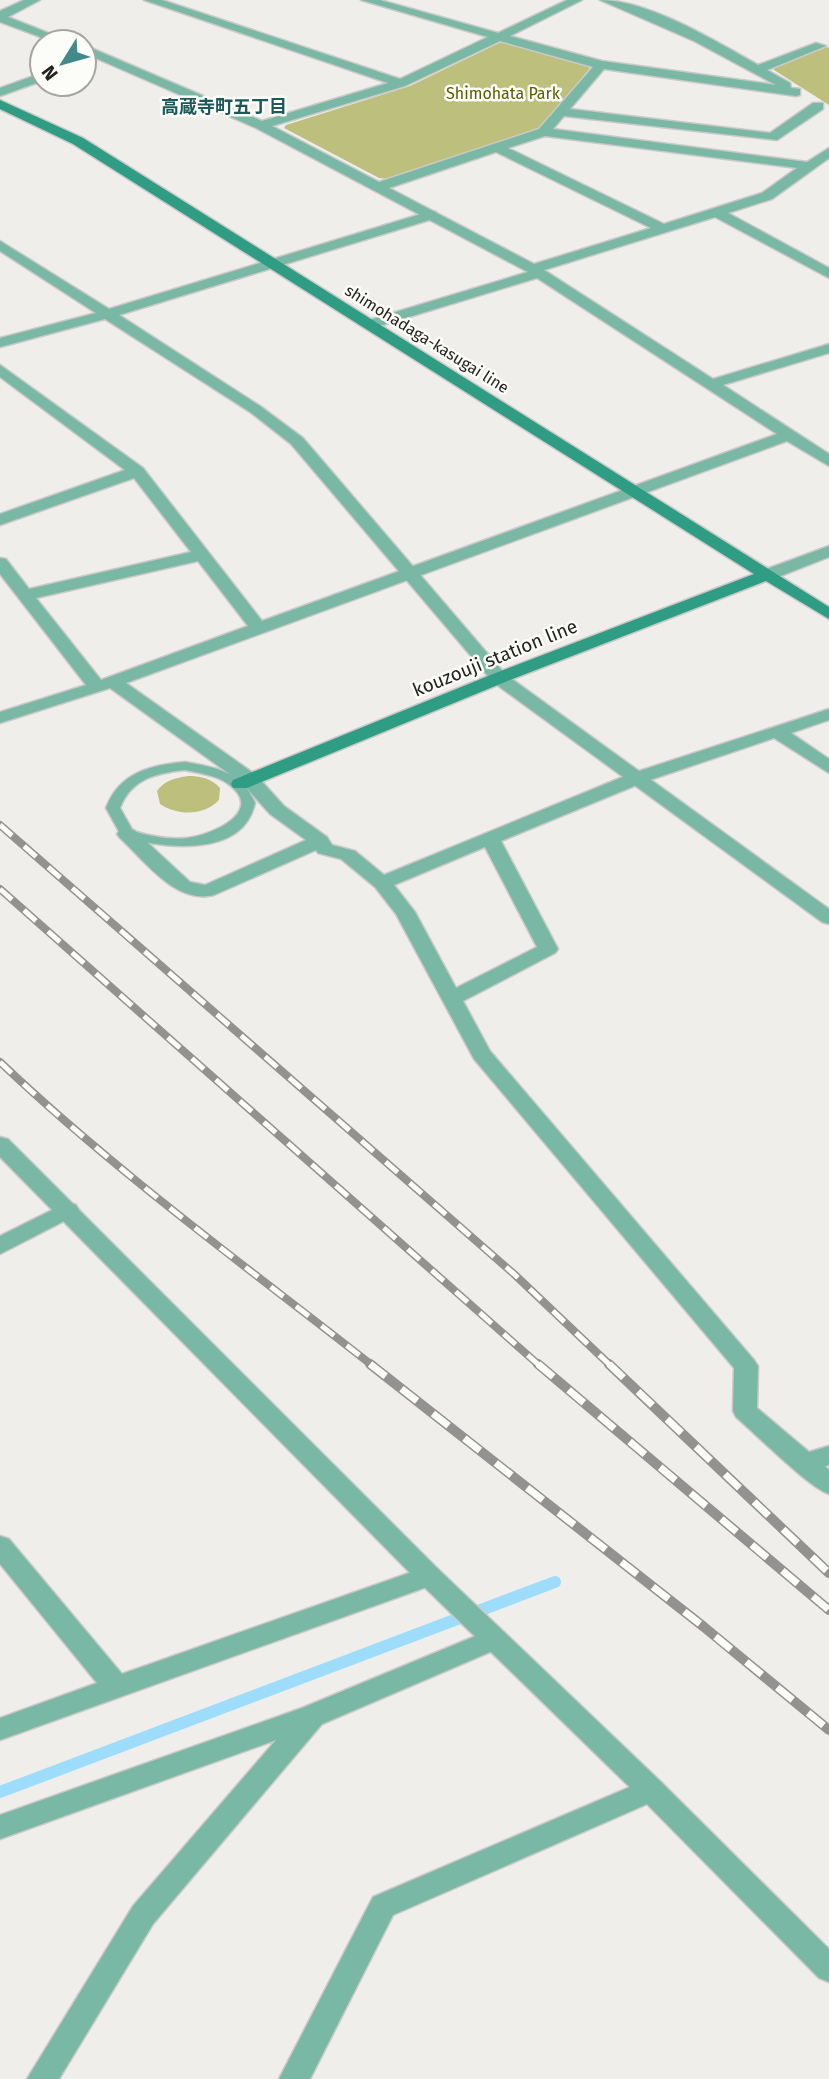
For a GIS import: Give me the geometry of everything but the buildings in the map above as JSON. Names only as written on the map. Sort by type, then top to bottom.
[{"type":"main road","name":"shimohadaga-kasugai line","points":[[0,104],[78,141],[829,614]]},
{"type":"main road","name":"kouzouji station line","points":[[244,781],[499,678],[767,575]]},
{"type":"street","points":[[0,17],[34,0]]},
{"type":"street","points":[[150,0],[401,83]]},
{"type":"street","points":[[367,0],[601,65],[796,92]]},
{"type":"street","points":[[261,125],[401,83],[576,0]]},
{"type":"street","points":[[560,112],[772,137],[823,110],[758,69],[656,17],[606,0]]},
{"type":"street","points":[[0,17],[29,28]]},
{"type":"street","points":[[758,69],[820,46]]},
{"type":"street","points":[[98,54],[261,125],[536,271],[829,461]]},
{"type":"street","points":[[98,57],[102,56]]},
{"type":"street","points":[[544,132],[601,65]]},
{"type":"street","points":[[0,92],[28,82]]},
{"type":"street","points":[[378,187],[544,132],[810,166]]},
{"type":"street","points":[[499,149],[662,228]]},
{"type":"street","points":[[371,324],[767,196],[829,152]]},
{"type":"street","points":[[717,212],[825,268]]},
{"type":"street","points":[[0,342],[108,314],[431,215]]},
{"type":"street","points":[[0,245],[255,409],[298,441],[499,678],[829,918]]},
{"type":"street","points":[[712,384],[829,348]]},
{"type":"street","points":[[0,370],[137,471],[258,628]]},
{"type":"street","points":[[0,718],[105,684],[789,435]]},
{"type":"street","points":[[0,520],[137,471]]},
{"type":"street","points":[[767,575],[829,551]]},
{"type":"street","points":[[26,596],[202,555]]},
{"type":"street","points":[[0,563],[105,684],[244,781],[277,810],[320,841],[326,849],[348,855],[382,883],[405,912],[481,1054],[746,1366],[745,1411],[829,1484]]},
{"type":"street","points":[[382,883],[637,778],[829,714]]},
{"type":"street","points":[[777,732],[829,767]]},
{"type":"street","points":[[127,834],[184,887],[207,891],[320,841]]},
{"type":"street","points":[[451,999],[548,949],[491,838]]},
{"type":"street","points":[[0,1144],[429,1576],[651,1790],[829,1969]]},
{"type":"street","points":[[0,1246],[68,1210]]},
{"type":"street","points":[[804,1464],[829,1455]]},
{"type":"street","points":[[0,1546],[118,1689]]},
{"type":"street","points":[[0,1730],[429,1576]]},
{"type":"street","points":[[0,1827],[312,1716],[490,1634]]},
{"type":"street","points":[[43,2079],[143,1915],[312,1716]]},
{"type":"street","points":[[294,2079],[383,1906],[651,1790]]},
{"type":"lane","points":[[174,767],[207,768],[244,781],[248,807],[242,820],[211,839],[168,844],[127,834],[113,808],[116,795],[127,783],[142,774],[174,767]]},
{"type":"green space","name":"Shimohata Park","points":[[499,43],[508,43],[586,64],[590,68],[540,130],[388,179],[379,178],[284,128],[286,125],[410,86]]},
{"type":"green space","points":[[827,47],[829,105],[774,70],[774,67]]},
{"type":"green space","points":[[188,776],[205,778],[217,785],[220,788],[219,800],[206,809],[191,813],[175,811],[160,804],[157,791],[163,784]]},
{"type":"waterway","points":[[0,1792],[555,1582]]},
{"type":"railway","points":[[0,825],[514,1274],[611,1366]]},
{"type":"railway","points":[[0,889],[540,1366]]},
{"type":"railway","points":[[0,1062],[44,1103],[136,1180],[373,1366]]},
{"type":"railway","points":[[370,1364],[704,1627],[829,1730]]},
{"type":"railway","points":[[538,1364],[829,1610]]},
{"type":"railway","points":[[609,1364],[829,1573]]},
{"type":"district","name":"高蔵寺町五丁目","points":[[224,107]]}]
